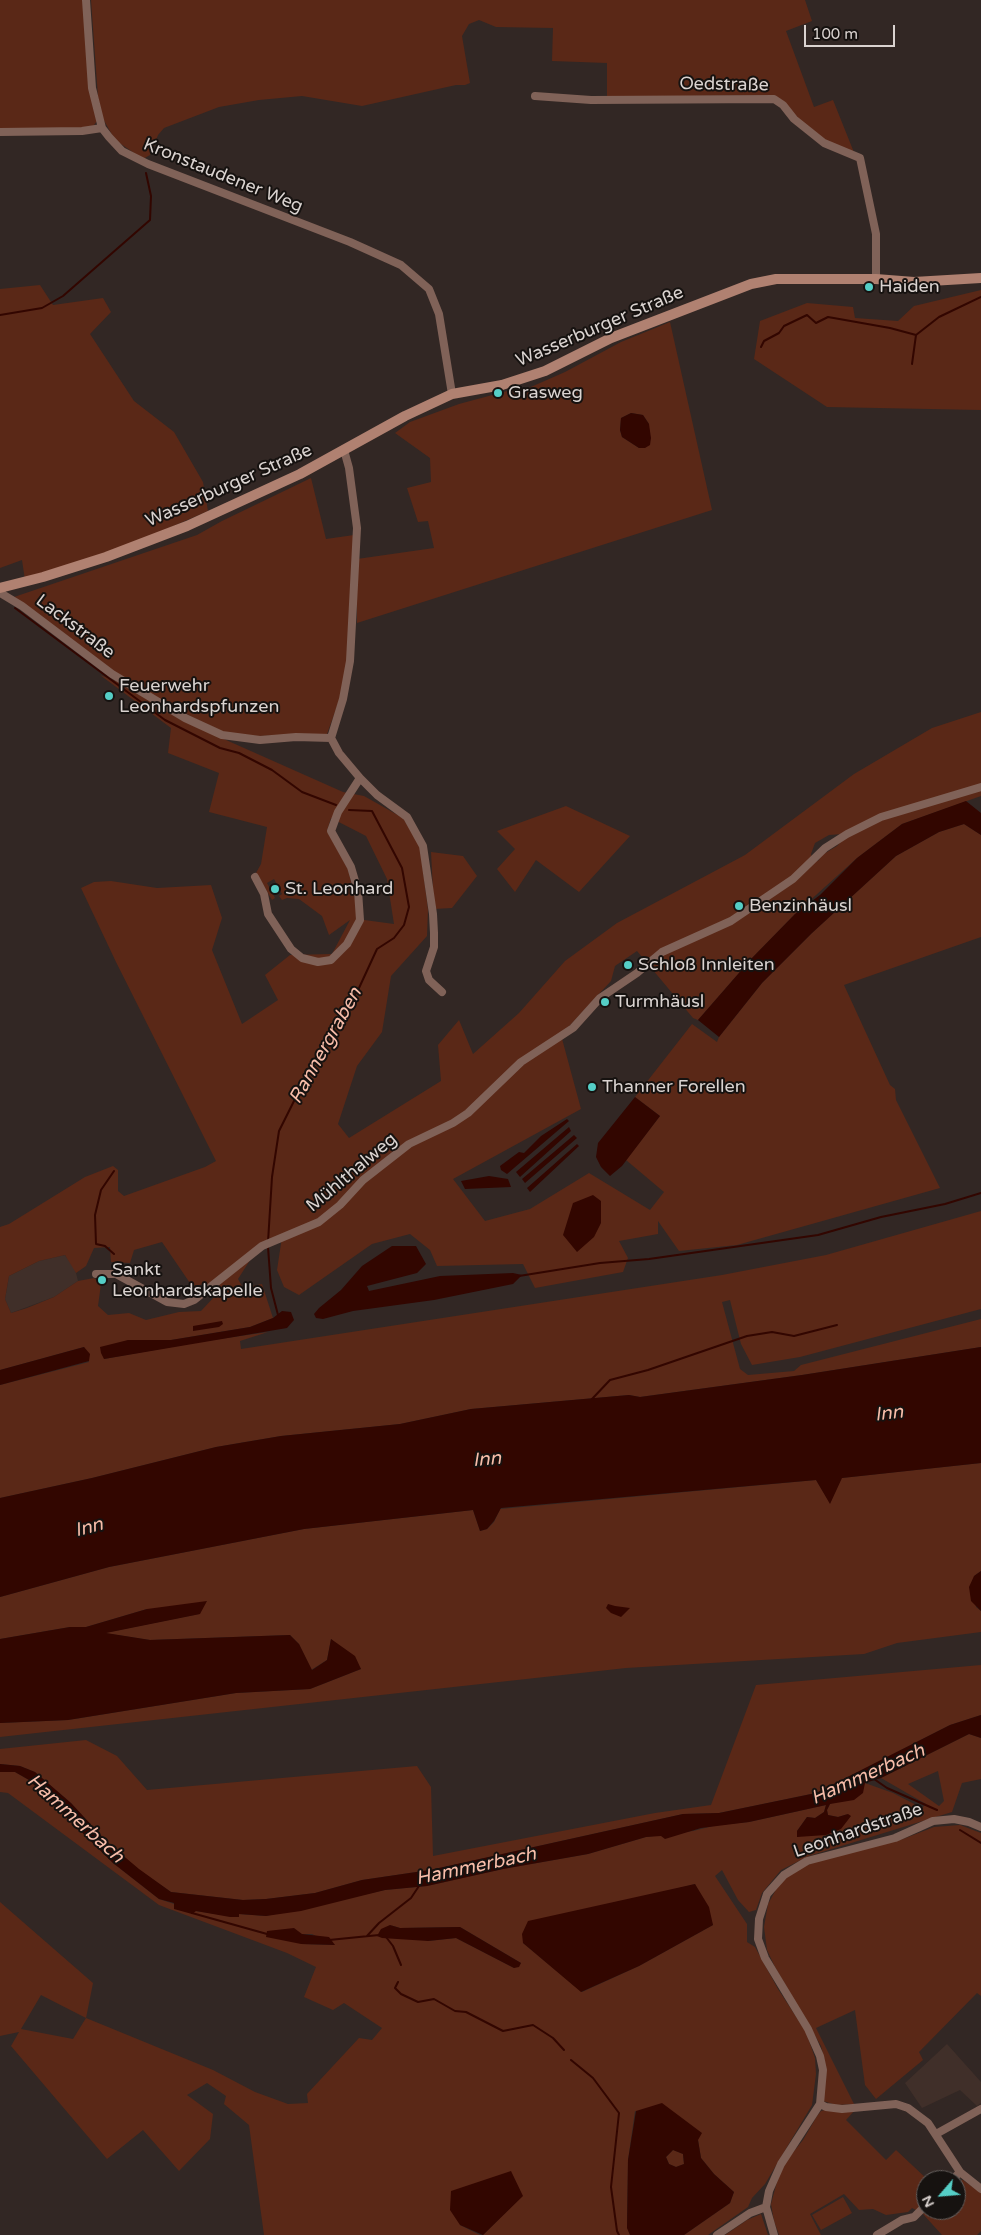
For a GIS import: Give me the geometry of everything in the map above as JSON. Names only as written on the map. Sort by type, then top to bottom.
[{"type":"main road","name":"Wasserburger Straße","points":[[0,588],[97,560],[187,526],[300,474],[405,416],[452,394],[502,384],[545,372],[611,338],[751,284],[776,279],[876,279],[914,282],[981,278]]},
{"type":"street","name":"Kronstaudener Weg","points":[[86,0],[92,88],[102,128],[122,151],[148,164],[350,242],[401,264],[429,289],[439,314],[452,394]]},
{"type":"street","name":"Oedstraße","points":[[535,96],[591,100],[774,99],[783,105],[794,119],[824,143],[860,158],[876,234],[876,279]]},
{"type":"street","points":[[0,132],[82,131],[102,128]]},
{"type":"street","points":[[344,450],[349,468],[357,528],[350,661],[343,699],[331,738],[339,753],[360,778],[378,795],[407,817],[423,846],[432,905],[434,933],[434,947],[426,971],[429,980],[442,992]]},
{"type":"street","name":"Lackstraße","points":[[0,588],[2,594],[22,606],[112,674],[185,718],[222,735],[260,740],[296,737],[331,738]]},
{"type":"street","points":[[255,877],[264,894],[268,914],[290,950],[302,958],[318,962],[330,960],[347,944],[360,920],[358,891],[351,867],[331,831],[338,812],[360,778]]},
{"type":"street","name":"Mühlthalweg","points":[[96,1274],[116,1274],[167,1302],[184,1304],[194,1300],[265,1245],[320,1222],[340,1205],[363,1180],[409,1144],[454,1123],[468,1113],[482,1102],[513,1070],[535,1052],[573,1028],[600,998],[628,980],[662,952],[731,921],[793,879],[825,848],[847,834],[881,817],[981,787]]},
{"type":"street","name":"Leonhardstraße","points":[[766,2207],[769,2191],[775,2176],[820,2104],[823,2070],[820,2056],[808,2029],[764,1958],[758,1939],[759,1919],[767,1894],[784,1875],[807,1861],[895,1838],[934,1821],[954,1819],[981,1827]]},
{"type":"street","points":[[820,2104],[826,2107],[842,2109],[896,2104],[908,2108],[920,2116],[936,2134],[959,2170]]},
{"type":"street","points":[[936,2134],[981,2109]]},
{"type":"street","points":[[966,2177],[981,2189]]},
{"type":"street","points":[[717,2235],[750,2212],[766,2207],[774,2235]]},
{"type":"street","points":[[877,2235],[902,2220],[916,2215]]},
{"type":"shaded area","points":[[0,0],[84,0],[97,121],[92,128],[0,130]]},
{"type":"shaded area","points":[[91,0],[805,0],[812,21],[786,31],[814,107],[833,100],[855,155],[826,141],[793,116],[784,103],[771,95],[607,97],[607,63],[552,61],[553,28],[496,27],[479,20],[469,24],[462,36],[470,83],[362,106],[302,96],[259,100],[219,107],[164,128],[158,135],[150,155],[143,159],[115,140],[102,117],[98,97]]},
{"type":"shaded area","points":[[40,285],[53,305],[103,298],[111,312],[90,334],[134,401],[174,432],[203,482],[208,511],[102,557],[25,580],[22,560],[0,568],[0,289]]},
{"type":"shaded area","points":[[981,290],[981,410],[827,407],[754,359],[760,321],[807,303],[853,307],[855,318],[898,321],[914,306]]},
{"type":"shaded area","points":[[670,322],[712,510],[357,623],[357,559],[434,548],[428,521],[418,522],[407,488],[431,482],[430,458],[395,433],[410,422],[459,404],[511,390],[524,390],[565,372],[621,342]],"holes":[[[631,413],[643,415],[649,424],[649,445],[639,448],[622,437],[620,430],[621,418]]]},
{"type":"shaded area","points":[[311,478],[326,539],[354,535],[347,660],[340,698],[327,734],[257,736],[225,733],[192,717],[116,674],[14,597],[197,535]]},
{"type":"shaded area","points":[[100,675],[136,689],[181,720],[343,792],[364,796],[403,818],[420,846],[428,910],[427,936],[391,976],[382,1032],[357,1066],[338,1124],[349,1138],[441,1081],[438,1045],[459,1020],[473,1054],[519,1013],[565,961],[617,923],[745,855],[854,774],[932,728],[981,712],[981,796],[902,824],[857,858],[795,914],[752,958],[698,1020],[693,1018],[637,951],[615,966],[611,981],[561,1035],[581,1109],[453,1179],[485,1221],[530,1209],[589,1173],[650,1210],[664,1192],[626,1160],[660,1116],[635,1097],[692,1024],[717,1042],[762,983],[812,933],[896,856],[939,832],[964,824],[981,835],[981,937],[844,985],[890,1085],[895,1089],[896,1100],[940,1188],[737,1245],[679,1251],[658,1221],[658,1234],[619,1241],[628,1258],[623,1272],[535,1288],[523,1264],[437,1266],[430,1250],[410,1234],[372,1244],[299,1295],[284,1287],[277,1270],[282,1237],[254,1254],[238,1279],[243,1288],[262,1284],[273,1318],[250,1327],[171,1340],[128,1340],[104,1359],[268,1332],[240,1341],[241,1349],[722,1275],[826,1255],[981,1211],[981,1309],[800,1357],[752,1365],[741,1344],[730,1300],[722,1302],[740,1369],[748,1375],[794,1371],[801,1365],[981,1319],[981,1347],[802,1375],[640,1397],[629,1395],[471,1409],[400,1424],[281,1436],[216,1447],[92,1478],[0,1498],[0,1385],[89,1362],[84,1347],[0,1370],[0,1227],[9,1224],[85,1177],[113,1166],[118,1170],[118,1191],[124,1196],[205,1167],[216,1161],[81,888],[94,882],[111,881],[157,888],[211,885],[222,918],[212,950],[242,1024],[278,1000],[265,975],[290,955],[332,954],[350,920],[329,935],[322,916],[299,899],[287,898],[282,900],[279,896],[282,894],[274,879],[267,883],[275,898],[272,900],[256,873],[261,864],[267,827],[209,812],[219,773],[168,753],[171,728]],"holes":[[[331,818],[366,836],[387,879],[394,924],[357,919],[356,903],[348,869],[327,831]],[[842,834],[844,838],[837,846],[822,855],[818,861],[812,859],[811,854],[815,843],[829,835]],[[162,1242],[192,1286],[207,1284],[215,1296],[201,1311],[179,1312],[146,1320],[129,1313],[108,1315],[98,1306],[101,1284],[94,1278],[78,1281],[54,1297],[11,1313],[5,1299],[9,1276],[39,1261],[65,1255],[76,1273],[86,1266],[94,1248],[110,1247],[111,1262],[130,1263],[134,1250]]]},
{"type":"shaded area","points":[[566,806],[630,836],[579,892],[536,860],[515,892],[497,869],[515,849],[497,831]]},
{"type":"shaded area","points":[[431,852],[463,856],[477,876],[452,908],[434,909]]},
{"type":"shaded area","points":[[65,1255],[75,1269],[78,1281],[54,1297],[11,1313],[5,1299],[9,1276],[39,1261]]},
{"type":"shaded area","points":[[981,1463],[981,1571],[974,1576],[976,1607],[981,1611],[981,1632],[897,1643],[864,1654],[626,1668],[0,1737],[0,1723],[68,1720],[236,1693],[310,1689],[361,1669],[331,1639],[327,1660],[311,1670],[299,1644],[290,1635],[150,1640],[104,1633],[199,1614],[147,1609],[86,1627],[70,1627],[0,1639],[0,1597],[109,1567],[304,1529],[473,1510],[480,1531],[487,1529],[494,1522],[500,1509],[816,1480],[830,1503],[841,1478]]},
{"type":"shaded area","points":[[981,1665],[981,1715],[950,1725],[816,1793],[719,1813],[683,1814],[430,1870],[362,1880],[315,1893],[266,1899],[243,1900],[171,1892],[139,1870],[107,1842],[71,1803],[35,1772],[20,1766],[0,1764],[0,1749],[86,1740],[117,1756],[147,1790],[417,1766],[431,1787],[433,1856],[655,1813],[711,1805],[756,1685]]},
{"type":"shaded area","points":[[969,1734],[981,1738],[981,1779],[962,1783],[952,1812],[809,1856],[781,1870],[762,1893],[756,1910],[749,1912],[738,1900],[722,1870],[715,1876],[747,1924],[747,1942],[755,1947],[778,1989],[806,2032],[815,2058],[816,2074],[812,2105],[765,2184],[752,2198],[748,2207],[708,2235],[684,2235],[730,2203],[734,2192],[714,2174],[701,2158],[698,2140],[635,2111],[628,2160],[627,2227],[630,2235],[483,2235],[522,2196],[460,2225],[480,2235],[264,2235],[249,2125],[224,2104],[226,2096],[207,2083],[187,2095],[213,2114],[210,2139],[179,2171],[143,2130],[107,2159],[11,2046],[19,2032],[0,2036],[0,1902],[93,1983],[86,2018],[213,2070],[255,2092],[288,2104],[308,2103],[307,2094],[359,2038],[372,2040],[382,2028],[344,2003],[333,2010],[304,1997],[316,1967],[287,1953],[159,1905],[8,1793],[0,1792],[0,1772],[15,1772],[29,1780],[113,1863],[159,1899],[195,1911],[239,1917],[239,1914],[266,1916],[385,1890],[427,1886],[503,1869],[588,1854],[646,1837],[693,1831],[717,1825],[749,1822],[826,1805],[824,1812],[815,1818],[807,1817],[797,1831],[797,1837],[848,1814],[838,1817],[828,1815],[827,1810],[830,1804],[865,1783],[893,1793],[922,1808],[926,1804],[881,1778]],"holes":[[[938,1771],[944,1801],[939,1806],[908,1784]],[[695,1884],[713,1925],[639,1966],[582,1992],[523,1943]],[[390,1925],[400,1928],[460,1927],[521,1963],[514,1968],[456,1938],[428,1941]],[[302,1934],[312,1934],[335,1945],[301,1944]],[[41,1995],[86,2018],[73,2039],[21,2029]]]},
{"type":"shaded area","points":[[960,1825],[981,1833],[981,1996],[977,1993],[919,2052],[923,2060],[876,2099],[865,2085],[855,2010],[816,2028],[854,2104],[836,2105],[823,2101],[825,2062],[821,2046],[767,1950],[764,1927],[768,1904],[779,1884],[797,1869],[818,1861],[903,1839],[934,1827]]},
{"type":"shaded area","points":[[947,2044],[981,2082],[981,2103],[977,2106],[960,2090],[922,2108],[905,2083]]},
{"type":"shaded area","points":[[828,2109],[855,2110],[846,2120],[886,2160],[896,2150],[917,2170],[916,2210],[912,2208],[908,2212],[886,2215],[873,2209],[859,2210],[844,2194],[810,2214],[821,2235],[779,2235],[771,2204],[778,2178],[786,2161],[803,2140],[821,2111]]},
{"type":"shaded area","points":[[673,2150],[683,2154],[684,2164],[676,2167],[669,2164],[666,2157]]},
{"type":"shaded area","points":[[966,2182],[981,2193],[981,2231],[977,2235],[942,2235],[928,2220],[966,2220]]},
{"type":"shaded area","points":[[843,2197],[852,2213],[821,2230],[812,2215]]},
{"type":"shaded area","points":[[761,2214],[768,2235],[725,2235],[747,2220]]},
{"type":"water","points":[[631,413],[643,415],[649,424],[650,445],[645,448],[639,448],[622,437],[620,430],[621,418]]},
{"type":"water","points":[[966,801],[981,813],[981,835],[964,824],[939,832],[896,856],[812,933],[762,983],[719,1037],[698,1020],[752,958],[795,914],[820,895],[857,858],[902,824]]},
{"type":"water","points":[[635,1097],[660,1116],[622,1166],[610,1176],[601,1167],[596,1157],[598,1143]]},
{"type":"water","points":[[567,1119],[569,1121],[507,1174],[501,1170],[500,1166],[519,1152],[524,1153],[541,1136]]},
{"type":"water","points":[[569,1127],[571,1131],[520,1177],[516,1172]]},
{"type":"water","points":[[574,1135],[577,1138],[525,1183],[522,1179]]},
{"type":"water","points":[[577,1144],[579,1146],[530,1192],[527,1188]]},
{"type":"water","points":[[489,1176],[508,1179],[511,1187],[465,1189],[461,1181]]},
{"type":"water","points":[[593,1195],[601,1201],[601,1223],[594,1237],[577,1252],[563,1235],[573,1203]]},
{"type":"water","points":[[392,1246],[416,1246],[426,1264],[417,1273],[367,1286],[369,1291],[440,1276],[513,1273],[522,1275],[513,1284],[434,1300],[353,1311],[323,1319],[316,1318],[314,1314],[319,1308],[341,1290],[362,1266]]},
{"type":"water","points":[[282,1311],[291,1312],[294,1320],[287,1328],[104,1359],[101,1353],[100,1347],[128,1340],[171,1340],[250,1327],[273,1318]]},
{"type":"water","points":[[222,1321],[223,1324],[219,1327],[193,1331],[193,1326]]},
{"type":"water","points":[[84,1347],[90,1354],[89,1361],[0,1385],[0,1370]]},
{"type":"water","name":"Inn","points":[[981,1347],[981,1463],[842,1478],[830,1504],[816,1480],[501,1508],[487,1529],[480,1531],[473,1510],[304,1529],[109,1567],[0,1597],[0,1498],[92,1478],[216,1447],[281,1436],[400,1424],[471,1409],[629,1395],[640,1397],[802,1375]]},
{"type":"water","points":[[981,1571],[981,1611],[971,1601],[969,1587],[974,1576]]},
{"type":"water","points":[[207,1601],[200,1614],[106,1633],[150,1640],[290,1635],[299,1644],[312,1670],[327,1660],[331,1639],[355,1656],[361,1669],[310,1689],[236,1693],[68,1720],[0,1723],[0,1639],[70,1627],[86,1627],[147,1609]]},
{"type":"water","points":[[608,1604],[630,1608],[621,1617],[611,1613],[606,1608]]},
{"type":"water","name":"Hammerbach","points":[[981,1715],[981,1738],[969,1734],[881,1778],[865,1783],[863,1793],[854,1800],[830,1804],[827,1810],[828,1815],[838,1817],[848,1814],[851,1816],[841,1829],[826,1835],[797,1837],[797,1831],[807,1817],[815,1818],[824,1812],[826,1805],[749,1822],[701,1828],[665,1839],[661,1836],[646,1837],[588,1854],[503,1869],[427,1886],[385,1890],[301,1911],[266,1916],[239,1914],[239,1917],[230,1917],[196,1911],[192,1914],[174,1909],[174,1903],[159,1899],[113,1863],[29,1780],[15,1772],[0,1772],[0,1764],[20,1766],[35,1772],[71,1803],[107,1842],[139,1869],[171,1892],[243,1900],[266,1899],[315,1893],[362,1880],[430,1870],[683,1814],[719,1813],[816,1793],[950,1725]]},
{"type":"water","points":[[695,1884],[709,1907],[713,1925],[639,1966],[581,1992],[523,1943],[522,1934],[528,1921]]},
{"type":"water","points":[[390,1925],[400,1928],[460,1927],[521,1963],[519,1967],[514,1968],[456,1938],[428,1941],[382,1938],[377,1936],[381,1929]]},
{"type":"water","points":[[294,1928],[302,1934],[329,1937],[335,1945],[301,1944],[266,1937],[267,1931]]},
{"type":"water","points":[[662,2103],[702,2133],[698,2140],[701,2158],[714,2174],[734,2192],[730,2203],[684,2235],[630,2235],[627,2228],[628,2160],[636,2111]],"holes":[[[673,2150],[683,2154],[684,2164],[676,2167],[669,2164],[666,2157]]]},
{"type":"water","points":[[511,2171],[523,2196],[483,2235],[460,2225],[450,2210],[451,2191]]},
{"type":"waterway","points":[[0,315],[42,308],[63,296],[150,220],[151,196],[146,173]]},
{"type":"waterway","points":[[761,347],[764,341],[779,333],[784,326],[807,315],[816,323],[828,317],[890,328],[916,335],[939,317],[981,297]]},
{"type":"waterway","points":[[912,364],[916,335]]},
{"type":"waterway","name":"Rannergraben","points":[[15,608],[165,720],[220,748],[239,753],[272,770],[302,792],[336,805]]},
{"type":"waterway","name":"Rannergraben","points":[[268,1242],[272,1177],[279,1131],[321,1047],[359,988],[377,949],[394,938],[404,925],[409,907],[402,868],[372,811],[349,810]]},
{"type":"waterway","points":[[114,1171],[101,1190],[95,1215],[96,1244],[105,1246],[114,1254]]},
{"type":"waterway","points":[[519,1276],[600,1263],[649,1259],[818,1235],[881,1217],[945,1204],[981,1193]]},
{"type":"waterway","name":"Rannergraben","points":[[268,1247],[271,1288],[278,1315]]},
{"type":"waterway","points":[[592,1399],[610,1380],[648,1370],[747,1336],[772,1332],[794,1336],[837,1325]]},
{"type":"waterway","name":"Hammerbach","points":[[874,1779],[887,1788],[937,1810]]},
{"type":"waterway","points":[[960,1830],[981,1843]]},
{"type":"waterway","name":"Hammerbach","points":[[367,1936],[379,1923],[411,1898],[419,1886]]},
{"type":"waterway","points":[[192,1913],[267,1934]]},
{"type":"waterway","points":[[329,1940],[379,1935]]},
{"type":"waterway","points":[[386,1937],[393,1946],[401,1965]]},
{"type":"waterway","points":[[398,1982],[395,1988],[401,1994],[418,2002],[434,1999],[455,2011],[466,2012],[503,2031],[533,2025],[553,2038],[564,2050]]},
{"type":"waterway","points":[[571,2060],[593,2078],[619,2113],[611,2187],[619,2235]]},
{"type":"place","name":"Haiden","points":[[869,287]]},
{"type":"place","name":"Grasweg","points":[[498,393]]},
{"type":"place","name":"Feuerwehr Leonhardspfunzen","points":[[109,696]]},
{"type":"place","name":"St. Leonhard","points":[[275,889]]},
{"type":"place","name":"Benzinhäusl","points":[[739,906]]},
{"type":"place","name":"Schloß Innleiten","points":[[628,965]]},
{"type":"place","name":"Turmhäusl","points":[[605,1002]]},
{"type":"place","name":"Thanner Forellen","points":[[592,1087]]},
{"type":"place","name":"Sankt Leonhardskapelle","points":[[102,1280]]}]
